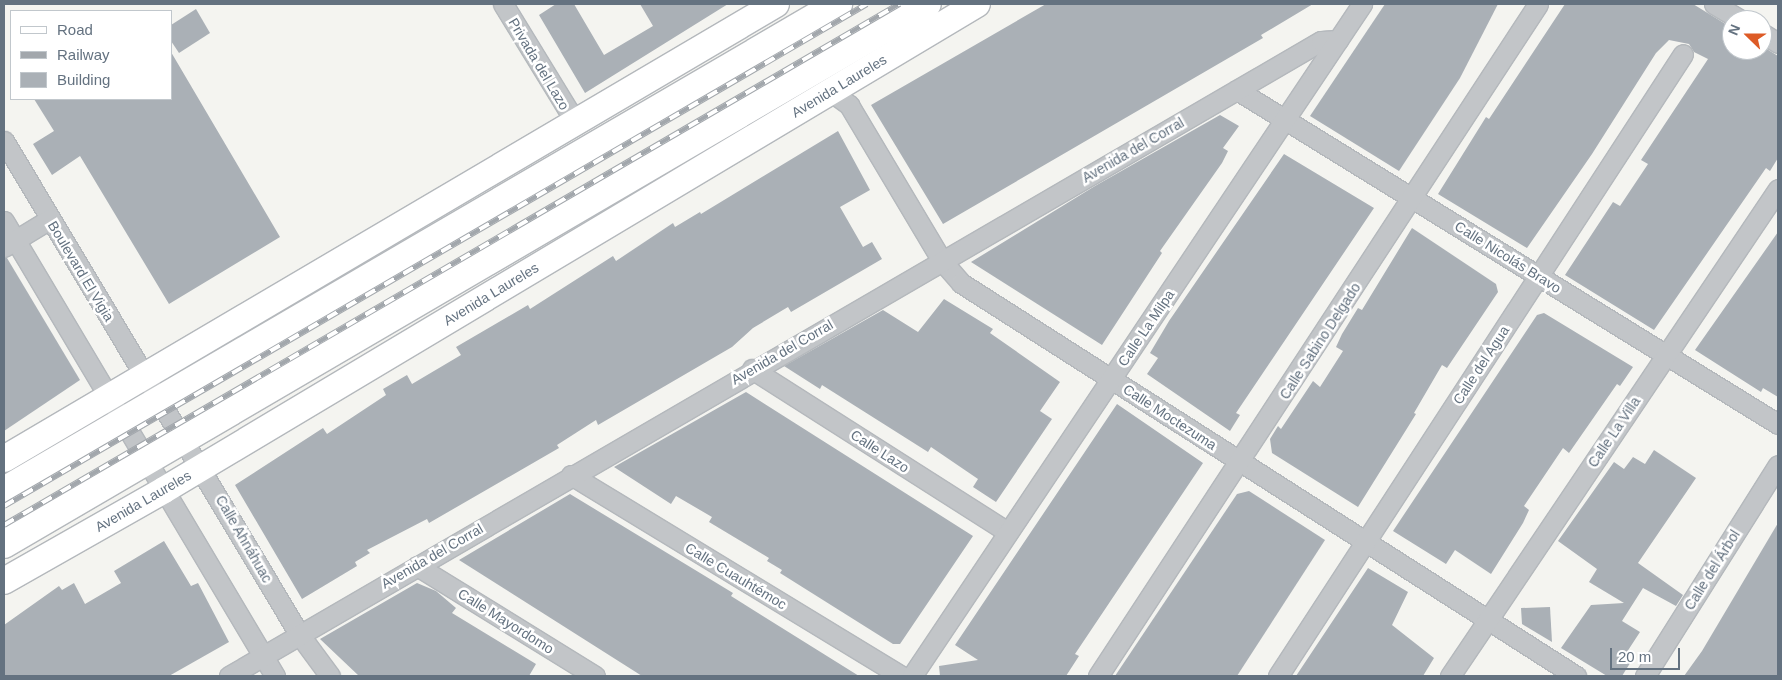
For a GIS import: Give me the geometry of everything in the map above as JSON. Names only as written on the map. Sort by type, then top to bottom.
[{"type":"main road","points":[[4,459],[776,4]]},
{"type":"main road","points":[[4,491],[838,4]]},
{"type":"main road","name":"Avenida Laureles","points":[[4,544],[927,4]]},
{"type":"main road","name":"Avenida Laureles","points":[[4,582],[164,490],[977,4]]},
{"type":"street","name":"Privada del Lazo","points":[[503,4],[576,123]]},
{"type":"street","name":"Calle La Milpa","points":[[912,676],[1362,4]]},
{"type":"street","name":"Calle Sabino Delgado","points":[[1098,676],[1413,198],[1538,4]]},
{"type":"street","name":"Avenida del Corral","points":[[229,676],[752,369],[1321,41],[1338,40]]},
{"type":"street","name":"Calle del Agua","points":[[1278,676],[1684,54]]},
{"type":"street","name":"Calle Nicolás Bravo","points":[[1238,90],[1778,424]]},
{"type":"street","name":"Calle Moctezuma","points":[[830,91],[849,105],[942,261],[961,283],[1365,543],[1576,676]]},
{"type":"street","name":"Boulevard El Vigia","points":[[4,141],[158,401]]},
{"type":"street","name":"Calle La Villa","points":[[1450,676],[1778,189]]},
{"type":"street","points":[[10,244],[50,219]]},
{"type":"street","points":[[4,221],[10,244],[108,398],[275,676]]},
{"type":"street","name":"Calle Lazo","points":[[752,369],[1008,532]]},
{"type":"street","name":"Calle Ahnáhuac","points":[[158,401],[299,634],[330,676]]},
{"type":"street","name":"Calle del Árbol","points":[[1645,676],[1778,465]]},
{"type":"street","name":"Calle Cuauhtémoc","points":[[571,475],[901,676]]},
{"type":"street","name":"Calle Mayordomo","points":[[417,566],[595,676]]},
{"type":"building","points":[[556,4],[574,4],[604,55],[653,26],[640,4],[728,4],[585,93],[539,15]]},
{"type":"building","points":[[1046,4],[1313,4],[1261,35],[1263,38],[943,224],[871,105]]},
{"type":"building","points":[[1385,4],[1498,4],[1460,78],[1399,171],[1310,116]]},
{"type":"building","points":[[1565,4],[1693,4],[1722,22],[1722,60],[1772,60],[1772,52],[1778,56],[1778,158],[1770,171],[1766,168],[1654,330],[1565,275],[1613,202],[1620,206],[1648,164],[1641,160],[1708,59],[1694,52],[1689,44],[1669,40],[1656,53],[1592,154],[1527,248],[1438,194],[1486,117],[1489,119]]},
{"type":"building","points":[[196,9],[210,33],[179,53],[172,42],[172,24]]},
{"type":"building","points":[[172,54],[280,237],[169,304],[80,156],[52,175],[33,144],[54,131],[35,100],[172,100]]},
{"type":"building","points":[[1220,115],[1239,126],[1223,148],[1228,151],[1222,163],[1160,251],[1162,253],[1102,345],[971,262],[1095,186]]},
{"type":"building","points":[[838,131],[870,190],[840,207],[863,247],[872,242],[882,259],[791,312],[788,307],[753,328],[732,347],[598,425],[596,420],[557,445],[559,448],[429,523],[427,519],[367,550],[370,553],[355,562],[357,566],[302,599],[235,485],[323,428],[327,434],[386,395],[383,389],[407,375],[412,384],[461,355],[456,347],[528,305],[530,309],[613,256],[616,261],[673,223],[675,227],[700,212],[701,214]]},
{"type":"building","points":[[1284,154],[1374,208],[1236,413],[1240,415],[1230,431],[1147,374],[1158,358],[1150,353],[1169,321]]},
{"type":"building","points":[[1412,228],[1496,284],[1498,292],[1447,368],[1442,365],[1414,413],[1416,414],[1358,507],[1272,453],[1270,439],[1278,426],[1281,429],[1313,381],[1320,387],[1343,351],[1336,347],[1342,334],[1358,308],[1362,310]]},
{"type":"building","points":[[1778,232],[1778,397],[1763,388],[1761,392],[1695,350]]},
{"type":"building","points":[[4,258],[7,258],[80,380],[4,431]]},
{"type":"building","points":[[944,299],[993,329],[990,333],[1060,382],[1040,411],[1052,419],[996,502],[973,487],[978,479],[931,447],[928,452],[822,385],[820,389],[784,366],[883,310],[918,332]]},
{"type":"building","points":[[1544,313],[1633,367],[1620,386],[1617,384],[1569,453],[1563,448],[1524,506],[1529,510],[1523,523],[1491,574],[1455,550],[1446,564],[1393,531],[1537,315]]},
{"type":"building","points":[[746,392],[973,536],[900,644],[893,644],[780,573],[782,570],[767,561],[769,558],[709,522],[712,517],[676,496],[671,504],[614,467]]},
{"type":"building","points":[[1117,404],[1203,463],[1075,654],[1079,656],[1066,676],[940,676],[939,666],[978,660],[955,645]]},
{"type":"building","points":[[1654,450],[1696,478],[1638,563],[1683,595],[1676,606],[1643,588],[1622,621],[1640,632],[1625,655],[1632,660],[1622,676],[1607,676],[1561,648],[1591,605],[1624,603],[1589,582],[1597,569],[1558,541],[1614,462],[1624,469],[1633,457],[1645,464]]},
{"type":"building","points":[[1249,491],[1325,540],[1237,676],[1115,676],[1237,494]]},
{"type":"building","points":[[570,494],[733,593],[731,596],[859,676],[642,676],[459,560]]},
{"type":"building","points":[[1778,523],[1778,676],[1684,676],[1702,651]]},
{"type":"building","points":[[164,541],[191,586],[198,583],[229,642],[169,676],[4,676],[4,625],[59,586],[62,590],[74,583],[85,604],[121,583],[114,571]]},
{"type":"building","points":[[1368,568],[1408,592],[1392,625],[1434,658],[1423,676],[1296,676]]},
{"type":"building","points":[[417,583],[436,591],[456,608],[452,613],[536,664],[529,676],[359,676],[320,639]]},
{"type":"building","points":[[1550,607],[1552,642],[1522,624],[1521,608]]},
{"type":"railway","points":[[4,506],[867,4]]},
{"type":"railway","points":[[4,525],[899,4]]}]
